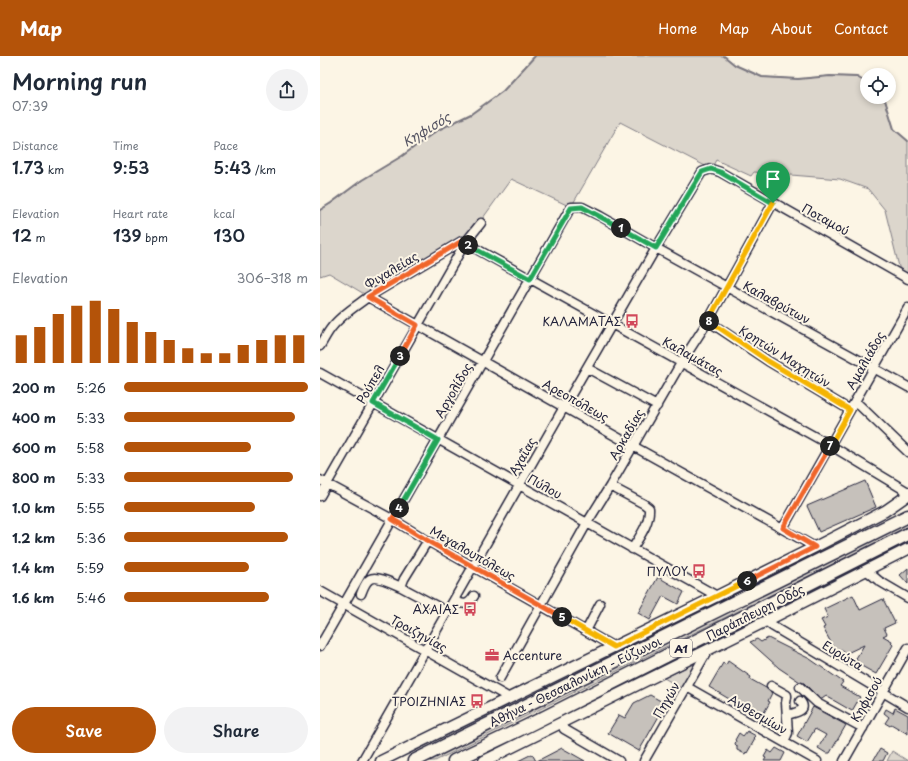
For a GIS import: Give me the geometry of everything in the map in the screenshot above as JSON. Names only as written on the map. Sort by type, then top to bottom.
[{"type":"highway","name":"Αθήνα - Θεσσαλονίκη - Εύζωνοι","points":[[414,761],[908,516]]},
{"type":"highway","name":"Αθήνα - Θεσσαλονίκη - Εύζωνοι","points":[[454,761],[529,725],[908,534]]},
{"type":"main road","points":[[381,761],[815,547],[885,510],[908,494]]},
{"type":"main road","name":"Παράπλευρη Οδός","points":[[484,761],[908,549]]},
{"type":"street","name":"Ποταμού","points":[[711,169],[720,172],[908,279]]},
{"type":"street","name":"Αχαΐας","points":[[362,761],[656,248],[702,172],[711,169]]},
{"type":"street","name":"Αρκαδίας","points":[[500,678],[587,523],[681,363],[708,321],[773,203]]},
{"type":"street","name":"Καλαβρύτων","points":[[571,208],[582,207],[908,387]]},
{"type":"street","name":"Αργολίδος","points":[[320,646],[571,208]]},
{"type":"street","name":"Ρούπελ","points":[[320,496],[324,482],[373,403],[465,243],[481,223]]},
{"type":"street","name":"Φιγαλείας","points":[[320,346],[338,320],[356,305],[462,241],[465,243]]},
{"type":"street","name":"Καλαμάτας","points":[[465,243],[830,445],[908,494]]},
{"type":"street","name":"Αρεοπόλεως","points":[[368,297],[815,547]]},
{"type":"street","name":"Αμαλιάδος","points":[[783,528],[908,308]]},
{"type":"street","name":"Κρητών Μαχητών","points":[[708,321],[768,361],[850,410]]},
{"type":"street","points":[[587,368],[657,406]]},
{"type":"street","name":"Πύλου","points":[[320,373],[717,596]]},
{"type":"street","points":[[855,401],[908,452]]},
{"type":"street","name":"Μεγαλουπόλεως","points":[[324,482],[392,519],[614,647]]},
{"type":"street","points":[[610,486],[649,508],[646,525],[632,549]]},
{"type":"street","points":[[401,588],[404,579],[425,545]]},
{"type":"street","points":[[866,570],[879,581],[908,598]]},
{"type":"street","points":[[361,594],[370,579],[377,578],[401,588],[448,612]]},
{"type":"street","name":"Τροιζηνίας","points":[[320,591],[506,696]]},
{"type":"street","points":[[454,600],[461,604],[466,604],[469,603],[474,596]]},
{"type":"street","points":[[586,631],[600,604]]},
{"type":"street","name":"Ευρώτα","points":[[766,621],[908,707]]},
{"type":"street","name":"Κηφισού","points":[[844,761],[908,648]]},
{"type":"street","name":"Πηγών","points":[[644,761],[708,650]]},
{"type":"street","points":[[771,686],[787,695],[788,733],[784,742]]},
{"type":"street","name":"Ανθεσμίων","points":[[687,687],[817,761]]},
{"type":"street","points":[[800,687],[817,703],[863,728]]},
{"type":"street","points":[[787,715],[798,712],[803,707],[800,701]]},
{"type":"street","points":[[564,729],[619,761]]},
{"type":"shaded area","points":[[535,56],[724,56],[735,65],[762,77],[798,79],[830,76],[857,77],[860,79],[860,104],[886,104],[894,129],[908,141],[908,279],[901,275],[885,210],[868,189],[840,179],[754,172],[751,176],[716,160],[711,169],[620,122],[571,207],[511,179],[465,243],[366,295],[329,273],[320,276],[320,210],[332,203],[362,180],[402,156],[436,131],[471,114],[503,91]]},
{"type":"shaded area","points":[[908,523],[908,527],[435,761],[427,761]]},
{"type":"shaded area","points":[[695,663],[681,688],[664,678]]},
{"type":"shaded area","points":[[892,751],[908,761],[887,761]]},
{"type":"building","points":[[865,481],[876,507],[819,532],[807,506]]},
{"type":"building","points":[[908,568],[908,584],[900,575]]},
{"type":"building","points":[[658,577],[684,592],[678,604],[663,596],[650,620],[638,613]]},
{"type":"building","points":[[853,595],[860,610],[883,599],[895,623],[884,628],[887,634],[883,636],[892,641],[891,643],[893,645],[876,674],[856,663],[858,661],[855,660],[864,645],[845,654],[842,649],[836,652],[823,628],[825,627],[821,620],[828,617],[824,609]]},
{"type":"building","points":[[768,638],[810,659],[843,682],[840,686],[860,697],[852,711],[826,696],[820,699],[804,683],[800,682],[779,668],[750,642],[757,639],[761,642]]},
{"type":"building","points":[[728,661],[751,677],[750,679],[772,693],[768,701],[770,702],[761,718],[709,687],[723,663],[726,665]]},
{"type":"building","points":[[650,695],[666,704],[639,751],[608,733],[619,715],[625,718],[634,703]]},
{"type":"building","points":[[813,707],[846,725],[830,753],[826,753],[818,748],[826,735],[815,729],[807,742],[797,736]]},
{"type":"building","points":[[895,708],[908,715],[908,734],[891,724],[890,726],[885,723],[889,717],[884,713],[886,709],[893,713]]},
{"type":"building","points":[[747,731],[756,736],[745,754],[737,750],[735,740],[739,733],[743,736]]},
{"type":"building","points":[[562,748],[585,761],[537,761]]},
{"type":"building","points":[[776,748],[785,753],[781,761],[764,761],[766,758],[764,757],[768,750],[772,753]]},
{"type":"building","points":[[880,749],[887,753],[883,761],[873,761]]},
{"type":"building","points":[[532,754],[536,761],[518,761]]},
{"type":"waterway","name":"Κηφισός","points":[[320,210],[362,180],[402,156],[436,131],[471,114],[503,91],[535,56]]},
{"type":"waterway","name":"Κηφισός","points":[[724,56],[735,65],[762,77],[798,79],[830,76],[857,77],[860,79]]},
{"type":"waterway","name":"Κηφισός","points":[[886,104],[894,129],[908,141]]},
{"type":"tunnel","points":[[506,696],[546,718]]},
{"type":"place","name":"ΚΑΛΑΜΑΤΑΣ","points":[[632,321]]},
{"type":"place","name":"ΠΥΛΟΥ","points":[[699,571]]},
{"type":"place","name":"AXAΙΑΣ","points":[[470,609]]},
{"type":"place","name":"Accenture","points":[[492,655]]},
{"type":"place","name":"ΤΡΟΙΖΗΝΙΑΣ","points":[[477,701]]},
{"type":"route","points":[[711,169],[720,172],[773,203],[708,321],[768,361],[850,410],[783,528],[815,547],[614,647],[392,519],[438,440],[373,403],[417,325],[368,297],[462,241],[530,279],[571,208],[582,207],[656,248],[702,172],[711,169]]}]
